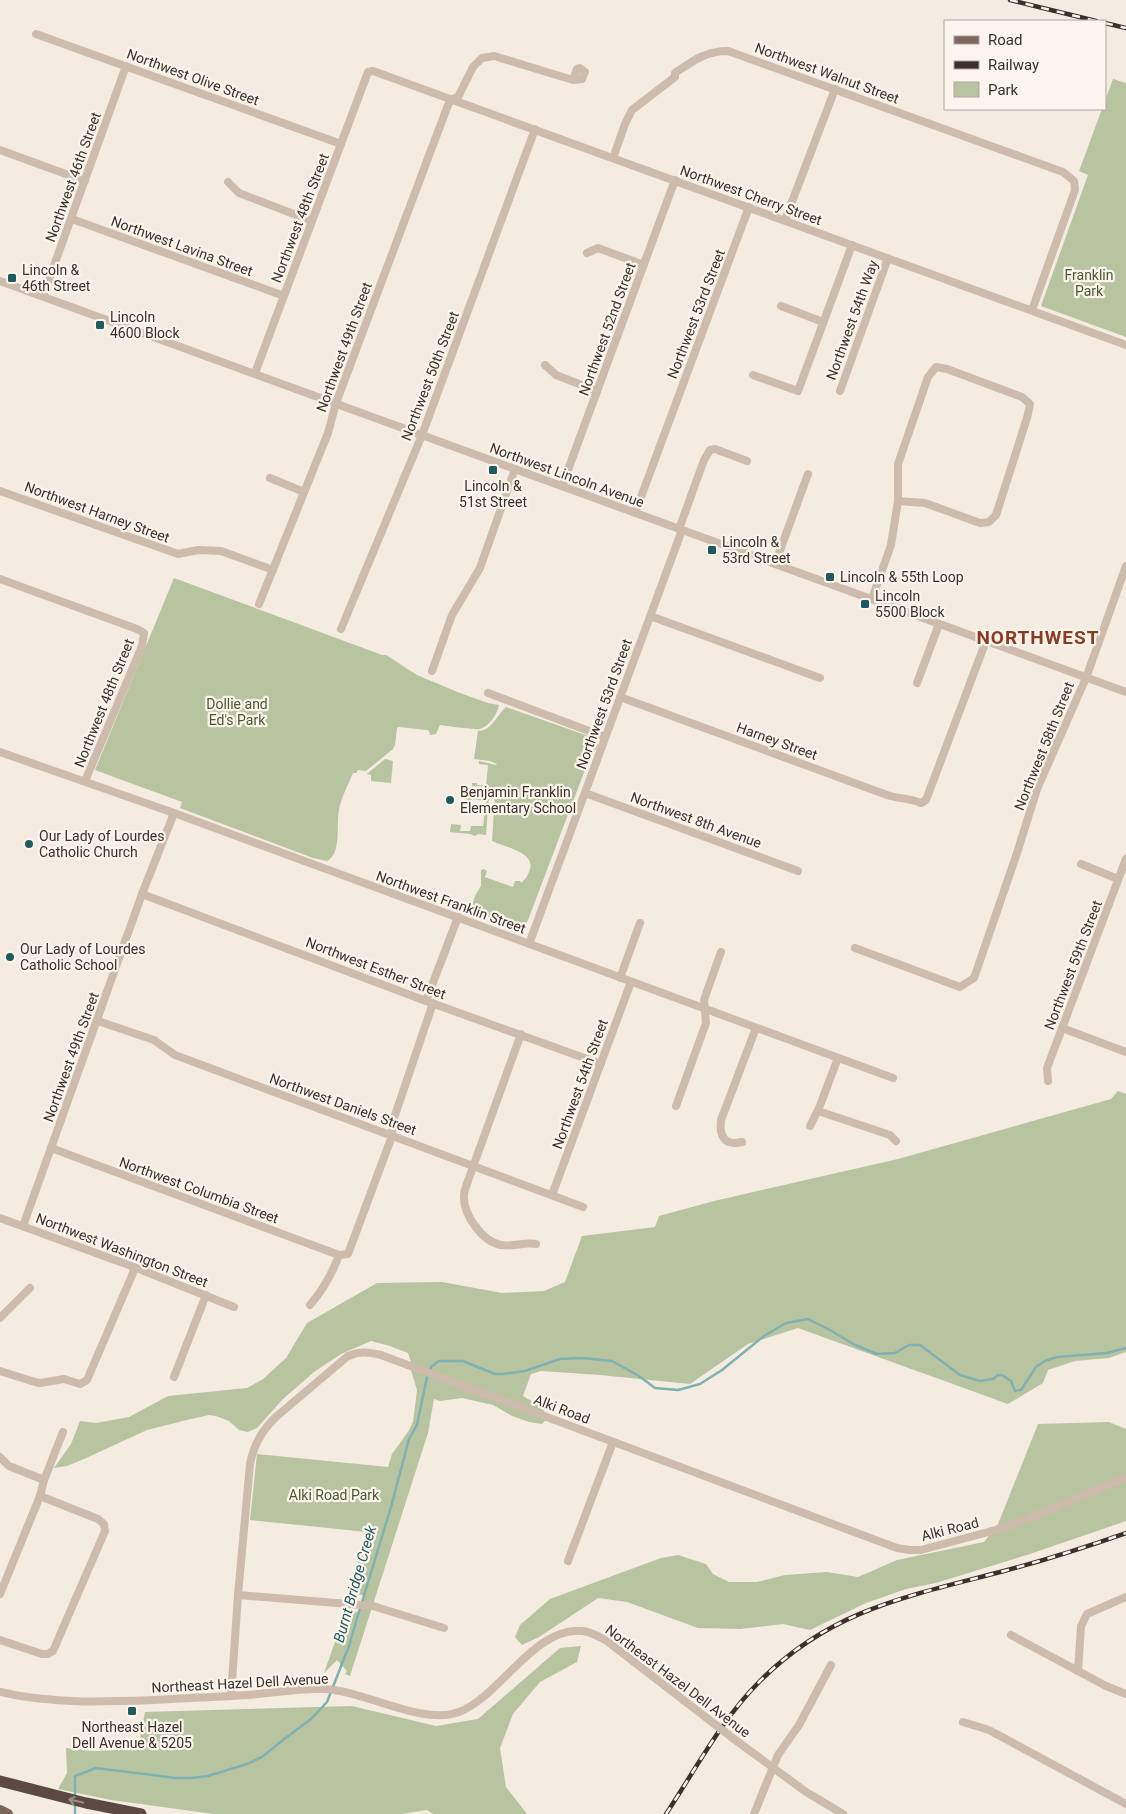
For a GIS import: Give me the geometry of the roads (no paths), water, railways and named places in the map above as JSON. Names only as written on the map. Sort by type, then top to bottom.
[{"type":"highway","points":[[0,1781],[68,1799],[141,1814]]},
{"type":"main road","points":[[0,1810],[8,1814]]},
{"type":"street","name":"Northwest Olive Street","points":[[36,34],[341,144]]},
{"type":"street","name":"Northwest Walnut Street","points":[[613,158],[632,110],[675,77],[675,73],[703,55],[718,51],[728,51],[835,89],[1063,172],[1074,181],[1074,190],[1032,310]]},
{"type":"street","name":"Northwest 49th Street","points":[[259,604],[328,433],[336,403],[448,105],[452,99],[458,96],[473,67],[482,58],[494,56],[574,80]]},
{"type":"street","name":"Northwest 46th Street","points":[[43,296],[126,66]]},
{"type":"street","name":"Northwest 48th Street","points":[[255,373],[368,72]]},
{"type":"street","name":"Northwest Cherry Street","points":[[368,72],[380,73],[1126,345]]},
{"type":"street","points":[[785,220],[835,89]]},
{"type":"street","name":"Northwest 50th Street","points":[[341,629],[422,435],[535,129]]},
{"type":"street","points":[[0,150],[85,181]]},
{"type":"street","name":"Northwest 52nd Street","points":[[562,486],[675,180]]},
{"type":"street","points":[[228,182],[239,193],[312,221]]},
{"type":"street","name":"Northwest 53rd Street","points":[[635,513],[749,207]]},
{"type":"street","name":"Northwest Lavina Street","points":[[72,219],[284,296]]},
{"type":"street","points":[[753,375],[798,391],[852,245]]},
{"type":"street","points":[[586,253],[598,248],[644,265]]},
{"type":"street","name":"Northwest 54th Way","points":[[840,391],[888,258]]},
{"type":"street","name":"Northwest Lincoln Avenue","points":[[0,281],[1126,692]]},
{"type":"street","points":[[781,306],[823,322]]},
{"type":"street","points":[[545,365],[556,375],[597,391]]},
{"type":"street","points":[[872,599],[891,545],[898,501],[898,464],[928,377],[936,367],[947,368],[1022,397],[1030,404],[996,515],[989,522],[980,523],[926,503],[898,501]]},
{"type":"street","name":"Northwest 53rd Street","points":[[529,944],[650,616],[704,460],[710,450],[714,449],[747,461]]},
{"type":"street","points":[[432,671],[452,615],[480,568],[515,469]]},
{"type":"street","points":[[775,564],[808,474]]},
{"type":"street","points":[[270,478],[304,492]]},
{"type":"street","name":"Northwest Harney Street","points":[[0,491],[178,554],[198,550],[221,551],[273,570]]},
{"type":"street","name":"Northwest 58th Street","points":[[855,948],[960,987],[974,978],[1037,789],[1086,678],[1126,566]]},
{"type":"street","name":"Northwest 48th Street","points":[[0,579],[136,628],[144,633],[142,646],[85,781]]},
{"type":"street","points":[[650,616],[820,678]]},
{"type":"street","points":[[917,683],[939,624]]},
{"type":"street","name":"Harney Street","points":[[620,697],[896,798],[906,798],[921,803],[926,800],[986,641]]},
{"type":"street","points":[[488,692],[605,737]]},
{"type":"street","name":"Northwest Franklin Street","points":[[0,752],[174,813],[892,1078]]},
{"type":"street","name":"Northwest 8th Avenue","points":[[585,792],[798,871]]},
{"type":"street","name":"Northwest 49th Street","points":[[23,1226],[142,894],[174,813]]},
{"type":"street","name":"Northwest 59th Street","points":[[1048,1081],[1048,1068],[1062,1028],[1126,859]]},
{"type":"street","points":[[1081,864],[1118,879]]},
{"type":"street","name":"Northwest Esther Street","points":[[142,894],[601,1064]]},
{"type":"street","points":[[310,1305],[322,1292],[338,1255],[348,1254],[392,1136],[393,1121],[458,917]]},
{"type":"street","points":[[620,978],[640,923]]},
{"type":"street","points":[[676,1106],[706,1023],[704,1000],[721,952]]},
{"type":"street","name":"Northwest 54th Street","points":[[552,1195],[631,982]]},
{"type":"street","name":"Northwest Daniels Street","points":[[98,1021],[154,1040],[175,1055],[583,1207]]},
{"type":"street","points":[[742,1142],[733,1144],[727,1142],[721,1131],[721,1120],[756,1028]]},
{"type":"street","points":[[1062,1028],[1126,1052]]},
{"type":"street","points":[[521,1034],[473,1166],[464,1199],[468,1214],[484,1238],[500,1245],[536,1244]]},
{"type":"street","points":[[810,1126],[818,1111],[838,1058]]},
{"type":"street","points":[[818,1111],[890,1135],[896,1141]]},
{"type":"street","name":"Northwest Columbia Street","points":[[51,1148],[338,1255]]},
{"type":"street","name":"Northwest Washington Street","points":[[0,1218],[134,1266],[234,1306]]},
{"type":"street","points":[[0,1371],[40,1383],[64,1379],[80,1384],[87,1380],[133,1273],[134,1266]]},
{"type":"street","points":[[0,1318],[30,1288]]},
{"type":"street","points":[[174,1377],[206,1295]]},
{"type":"street","name":"Alki Road","points":[[231,1696],[238,1595],[250,1464],[253,1450],[268,1425],[348,1356],[356,1352],[365,1351],[381,1355],[423,1370],[897,1548],[909,1550],[920,1550],[1007,1528],[1126,1478]]},
{"type":"street","points":[[0,1594],[40,1496],[44,1480],[63,1432]]},
{"type":"street","points":[[568,1561],[613,1442]]},
{"type":"street","points":[[0,1457],[9,1466],[44,1480]]},
{"type":"street","points":[[0,1640],[42,1654],[50,1653],[56,1647],[104,1533],[104,1524],[98,1519],[40,1496]]},
{"type":"street","points":[[238,1595],[349,1602],[373,1606],[444,1628]]},
{"type":"street","points":[[1078,1671],[1081,1626],[1087,1614],[1126,1597]]},
{"type":"street","name":"Northeast Hazel Dell Avenue","points":[[0,1692],[52,1701],[95,1703],[323,1689],[352,1692],[423,1714],[442,1715],[460,1712],[480,1699],[533,1650],[546,1641],[562,1634],[584,1631],[594,1634],[607,1642],[806,1792],[843,1814]]},
{"type":"street","points":[[1011,1635],[1106,1686],[1126,1694]]},
{"type":"street","points":[[754,1814],[778,1755],[809,1707],[831,1665]]},
{"type":"street","points":[[963,1722],[990,1730],[1126,1804]]},
{"type":"waterway","name":"Burnt Bridge Creek","points":[[362,1602],[391,1507],[409,1439],[417,1425],[427,1377],[431,1367],[439,1361],[463,1361],[495,1374],[525,1371],[560,1359],[582,1358],[612,1361],[639,1376],[655,1388],[678,1390],[700,1384],[722,1370],[764,1336],[786,1323],[808,1319],[855,1345],[877,1354],[895,1353],[909,1345],[920,1345],[960,1375],[980,1381],[1002,1375],[1011,1381],[1015,1391],[1021,1390],[1036,1367],[1045,1361],[1057,1357],[1107,1353],[1126,1348]]},
{"type":"waterway","name":"Burnt Bridge Creek","points":[[75,1798],[75,1776],[96,1768],[176,1778],[191,1778],[208,1776],[247,1764],[262,1757],[311,1719],[327,1702],[349,1646],[360,1608]]},
{"type":"waterway","name":"Burnt Bridge Creek","points":[[75,1803],[75,1814]]},
{"type":"railway","points":[[1010,0],[1092,20]]},
{"type":"railway","points":[[1106,23],[1126,28]]},
{"type":"railway","points":[[666,1814],[721,1728],[746,1696],[787,1657],[815,1637],[873,1608],[1035,1562],[1126,1533]]},
{"type":"place","name":"Lincoln & 46th Street","points":[[12,278]]},
{"type":"place","name":"Lincoln 4600 Block","points":[[100,325]]},
{"type":"place","name":"Lincoln & 51st Street","points":[[493,470]]},
{"type":"place","name":"Lincoln & 53rd Street","points":[[712,550]]},
{"type":"place","name":"Lincoln & 55th Loop","points":[[830,577]]},
{"type":"place","name":"Lincoln 5500 Block","points":[[865,604]]},
{"type":"place","name":"Benjamin Franklin Elementary School","points":[[450,800]]},
{"type":"place","name":"Our Lady of Lourdes Catholic Church","points":[[29,844]]},
{"type":"place","name":"Our Lady of Lourdes Catholic School","points":[[10,957]]},
{"type":"place","name":"Northeast Hazel Dell Avenue & 5205","points":[[132,1711]]},
{"type":"district","name":"NORTHWEST","points":[[1038,637]]},
{"type":"park label","name":"Franklin Park","points":[[1089,284]]},
{"type":"park label","name":"Dollie and Ed's Park","points":[[237,712]]},
{"type":"park label","name":"Alki Road Park","points":[[334,1495]]}]
